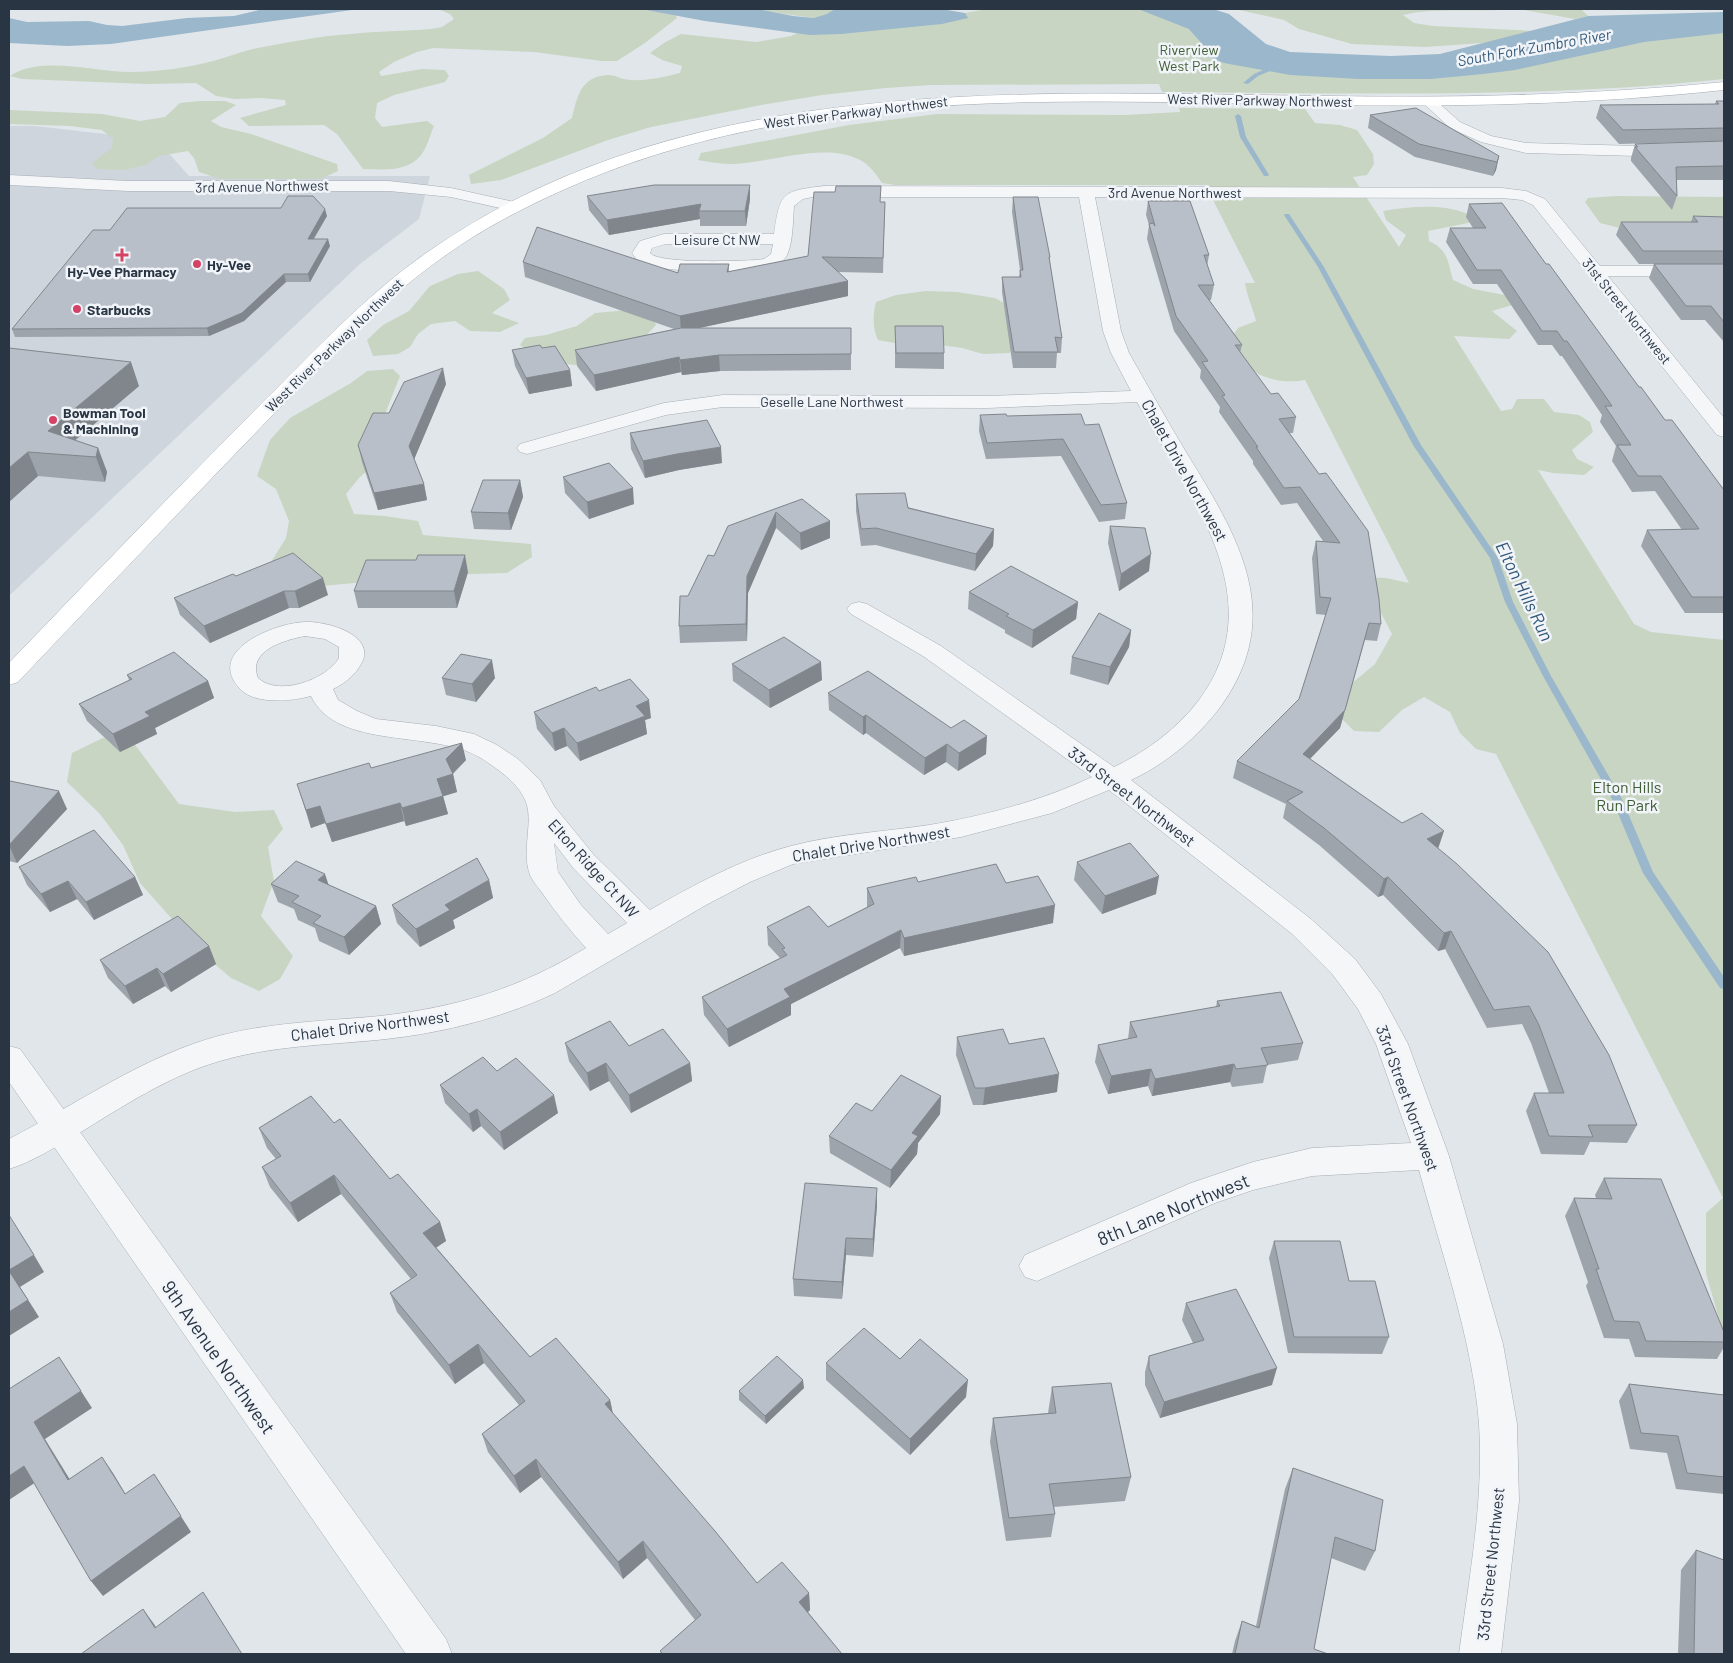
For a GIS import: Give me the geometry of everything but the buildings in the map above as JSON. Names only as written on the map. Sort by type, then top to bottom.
[{"type":"main road","name":"West River Parkway Northwest","points":[[9,677],[73,608],[370,306],[422,262],[513,206],[592,170],[672,143],[754,125],[842,111],[955,100],[1032,98],[1458,101],[1576,98],[1724,86]]},
{"type":"street","points":[[1428,101],[1455,125],[1474,134],[1506,144],[1546,149],[1638,151],[1724,148]]},
{"type":"street","points":[[1458,101],[1458,109],[1474,134]]},
{"type":"street","name":"3rd Avenue Northwest","points":[[9,180],[128,186],[389,186],[430,188],[457,192],[513,206]]},
{"type":"street","name":"3rd Avenue Northwest","points":[[824,191],[1502,193],[1526,196]]},
{"type":"street","name":"Leisure Ct NW","points":[[781,239],[664,239],[646,245],[642,253],[646,260],[658,264],[760,265],[777,259],[780,254],[788,200],[800,195],[824,191]]},
{"type":"street","name":"Chalet Drive Northwest","points":[[9,1155],[58,1129],[119,1092],[168,1067],[219,1048],[268,1038],[430,1021],[483,1007],[526,993],[569,972],[647,925],[718,886],[762,865],[792,855],[960,829],[1076,795],[1142,764],[1202,717],[1224,685],[1238,648],[1243,610],[1237,573],[1224,535],[1120,353],[1112,331],[1086,191]]},
{"type":"street","name":"31st Street Northwest","points":[[1526,196],[1538,202],[1596,271],[1724,431]]},
{"type":"street","points":[[1596,271],[1724,271]]},
{"type":"street","name":"Geselle Lane Northwest","points":[[527,448],[656,410],[714,402],[1045,401],[1143,396]]},
{"type":"street","name":"33rd Street Northwest","points":[[859,609],[932,651],[1112,779],[1301,926],[1344,966],[1370,1002],[1392,1044],[1432,1156],[1485,1344],[1498,1424],[1499,1502],[1480,1654]]},
{"type":"street","name":"Elton Ridge Ct NW","points":[[319,686],[328,705],[348,717],[372,727],[428,733],[464,740],[488,751],[509,765],[531,786],[542,810],[584,862],[647,925]]},
{"type":"street","name":"Elton Ridge Ct NW","points":[[542,810],[540,844],[544,874],[571,912],[605,950]]},
{"type":"street","name":"9th Avenue Northwest","points":[[9,1058],[431,1654]]},
{"type":"street","name":"8th Lane Northwest","points":[[1038,1266],[1203,1193],[1253,1176],[1312,1162],[1432,1156]]},
{"type":"shaded area","points":[[9,126],[35,126],[157,140],[189,176],[430,176],[419,219],[360,264],[9,596]]},
{"type":"green space","points":[[438,9],[668,9],[673,11],[677,18],[645,43],[617,61],[602,61],[534,52],[433,48],[417,52],[394,62],[379,72],[381,76],[422,69],[445,70],[449,76],[445,82],[394,95],[377,103],[375,118],[382,127],[427,121],[434,126],[421,155],[409,165],[394,169],[363,169],[337,134],[324,125],[249,126],[240,118],[286,105],[285,100],[261,98],[235,99],[216,96],[196,83],[147,84],[22,79],[10,76],[22,70],[52,66],[130,72],[172,69],[193,66],[253,49],[289,42],[371,32],[431,29],[442,27],[454,19],[450,14]]},
{"type":"green space","points":[[747,9],[845,9],[833,16],[814,18]]},
{"type":"green space","name":"Riverview West Park","points":[[987,9],[1176,9],[1243,47],[1346,67],[1724,23],[1724,79],[1584,90],[1373,94],[1162,92],[1159,84],[931,85],[886,88],[822,95],[767,104],[651,127],[608,140],[501,180],[471,184],[469,175],[543,138],[572,118],[578,95],[592,79],[608,75],[628,80],[643,80],[680,73],[682,66],[662,60],[650,53],[681,34],[756,42],[791,36],[802,31],[958,17],[965,13]]},
{"type":"green space","points":[[1235,9],[1511,9],[1429,11],[1403,15],[1414,23],[1433,26],[1534,31],[1525,40],[1425,47],[1352,44],[1299,29],[1284,20]]},
{"type":"green space","points":[[1519,9],[1581,9],[1588,16],[1575,19]]},
{"type":"green space","points":[[225,101],[236,105],[211,121],[221,127],[251,134],[337,164],[338,171],[320,179],[220,179],[199,172],[194,158],[188,151],[159,156],[146,165],[124,170],[97,169],[92,163],[112,148],[113,139],[102,130],[70,126],[9,124],[9,110],[102,114],[140,121],[165,117],[180,103]]},
{"type":"green space","name":"Elton Hills Run Park","points":[[1179,108],[1305,109],[1315,123],[1340,125],[1357,130],[1373,154],[1374,164],[1367,175],[1353,177],[1399,247],[1406,235],[1386,220],[1383,211],[1440,207],[1473,216],[1473,222],[1428,231],[1429,241],[1444,252],[1453,280],[1473,289],[1510,296],[1516,304],[1492,311],[1517,331],[1509,339],[1454,336],[1501,411],[1512,409],[1517,399],[1544,399],[1554,412],[1579,415],[1590,422],[1593,432],[1572,450],[1577,459],[1594,467],[1584,475],[1538,470],[1634,624],[1651,632],[1724,640],[1724,1337],[1706,1273],[1706,1213],[1723,1198],[1496,754],[1476,749],[1460,733],[1450,712],[1424,697],[1402,710],[1379,732],[1354,731],[1334,711],[1345,689],[1375,664],[1392,634],[1381,613],[1346,601],[1340,576],[1386,578],[1409,583],[1305,380],[1281,381],[1265,377],[1244,364],[1239,355],[1231,338],[1238,328],[1256,321],[1245,283],[1255,283],[1215,204],[1208,185],[895,185],[882,183],[866,164],[858,159],[844,154],[829,152],[733,164],[698,160],[701,153],[849,125],[937,114],[1125,115],[1180,112]]},
{"type":"green space","points":[[1616,196],[1724,197],[1724,222],[1636,232],[1600,223],[1585,202],[1588,198]]},
{"type":"green space","points":[[478,271],[504,289],[510,300],[492,313],[519,323],[500,332],[470,331],[455,321],[431,324],[418,334],[410,347],[398,354],[373,356],[367,340],[383,325],[409,311],[430,286],[458,274]]},
{"type":"green space","points":[[926,291],[957,292],[995,298],[1025,315],[1025,345],[1009,353],[983,354],[962,348],[927,343],[900,344],[878,340],[874,321],[876,302],[896,295]]},
{"type":"green space","points":[[628,310],[653,317],[656,325],[634,347],[620,356],[606,361],[591,365],[562,363],[533,353],[520,345],[525,338],[546,335],[577,326],[595,313]]},
{"type":"green space","points":[[393,369],[400,376],[385,414],[377,462],[359,478],[346,494],[354,514],[418,521],[423,535],[531,544],[532,557],[507,573],[439,575],[322,586],[271,562],[286,538],[289,521],[276,489],[257,476],[270,440],[290,418],[351,383],[367,371]]},
{"type":"green space","points":[[109,735],[130,738],[179,804],[235,812],[274,810],[283,829],[268,847],[274,881],[261,916],[293,956],[280,979],[259,991],[231,978],[204,955],[140,883],[123,845],[100,814],[67,782],[72,753]]},
{"type":"water","points":[[263,9],[359,9],[111,44],[67,46],[9,43],[9,18],[27,22],[89,21],[122,26],[187,18],[234,16]]},
{"type":"water","points":[[641,9],[757,9],[814,18],[835,9],[951,9],[947,10],[965,13],[968,18],[942,24],[841,34],[810,35],[705,21]]},
{"type":"water","name":"South Fork Zumbro River","points":[[1138,9],[1213,9],[1229,14],[1266,44],[1290,52],[1391,56],[1440,54],[1588,16],[1724,12],[1724,33],[1644,42],[1515,70],[1431,79],[1359,79],[1290,75],[1224,63],[1209,57],[1203,45],[1189,29]]},
{"type":"waterway","name":"Elton Hills Run","points":[[1246,83],[1256,75],[1275,67]]},
{"type":"waterway","name":"Elton Hills Run","points":[[1238,116],[1243,137],[1266,175]]},
{"type":"waterway","name":"Elton Hills Run","points":[[1287,215],[1321,267],[1417,445],[1494,558],[1509,602],[1547,676],[1617,799],[1648,873],[1724,985]]},
{"type":"place","name":"Hy-Vee Pharmacy","points":[[122,255]]},
{"type":"place","name":"Hy-Vee","points":[[197,264]]},
{"type":"place","name":"Starbucks","points":[[77,309]]},
{"type":"place","name":"Bowman Tool & Machining","points":[[53,420]]}]
